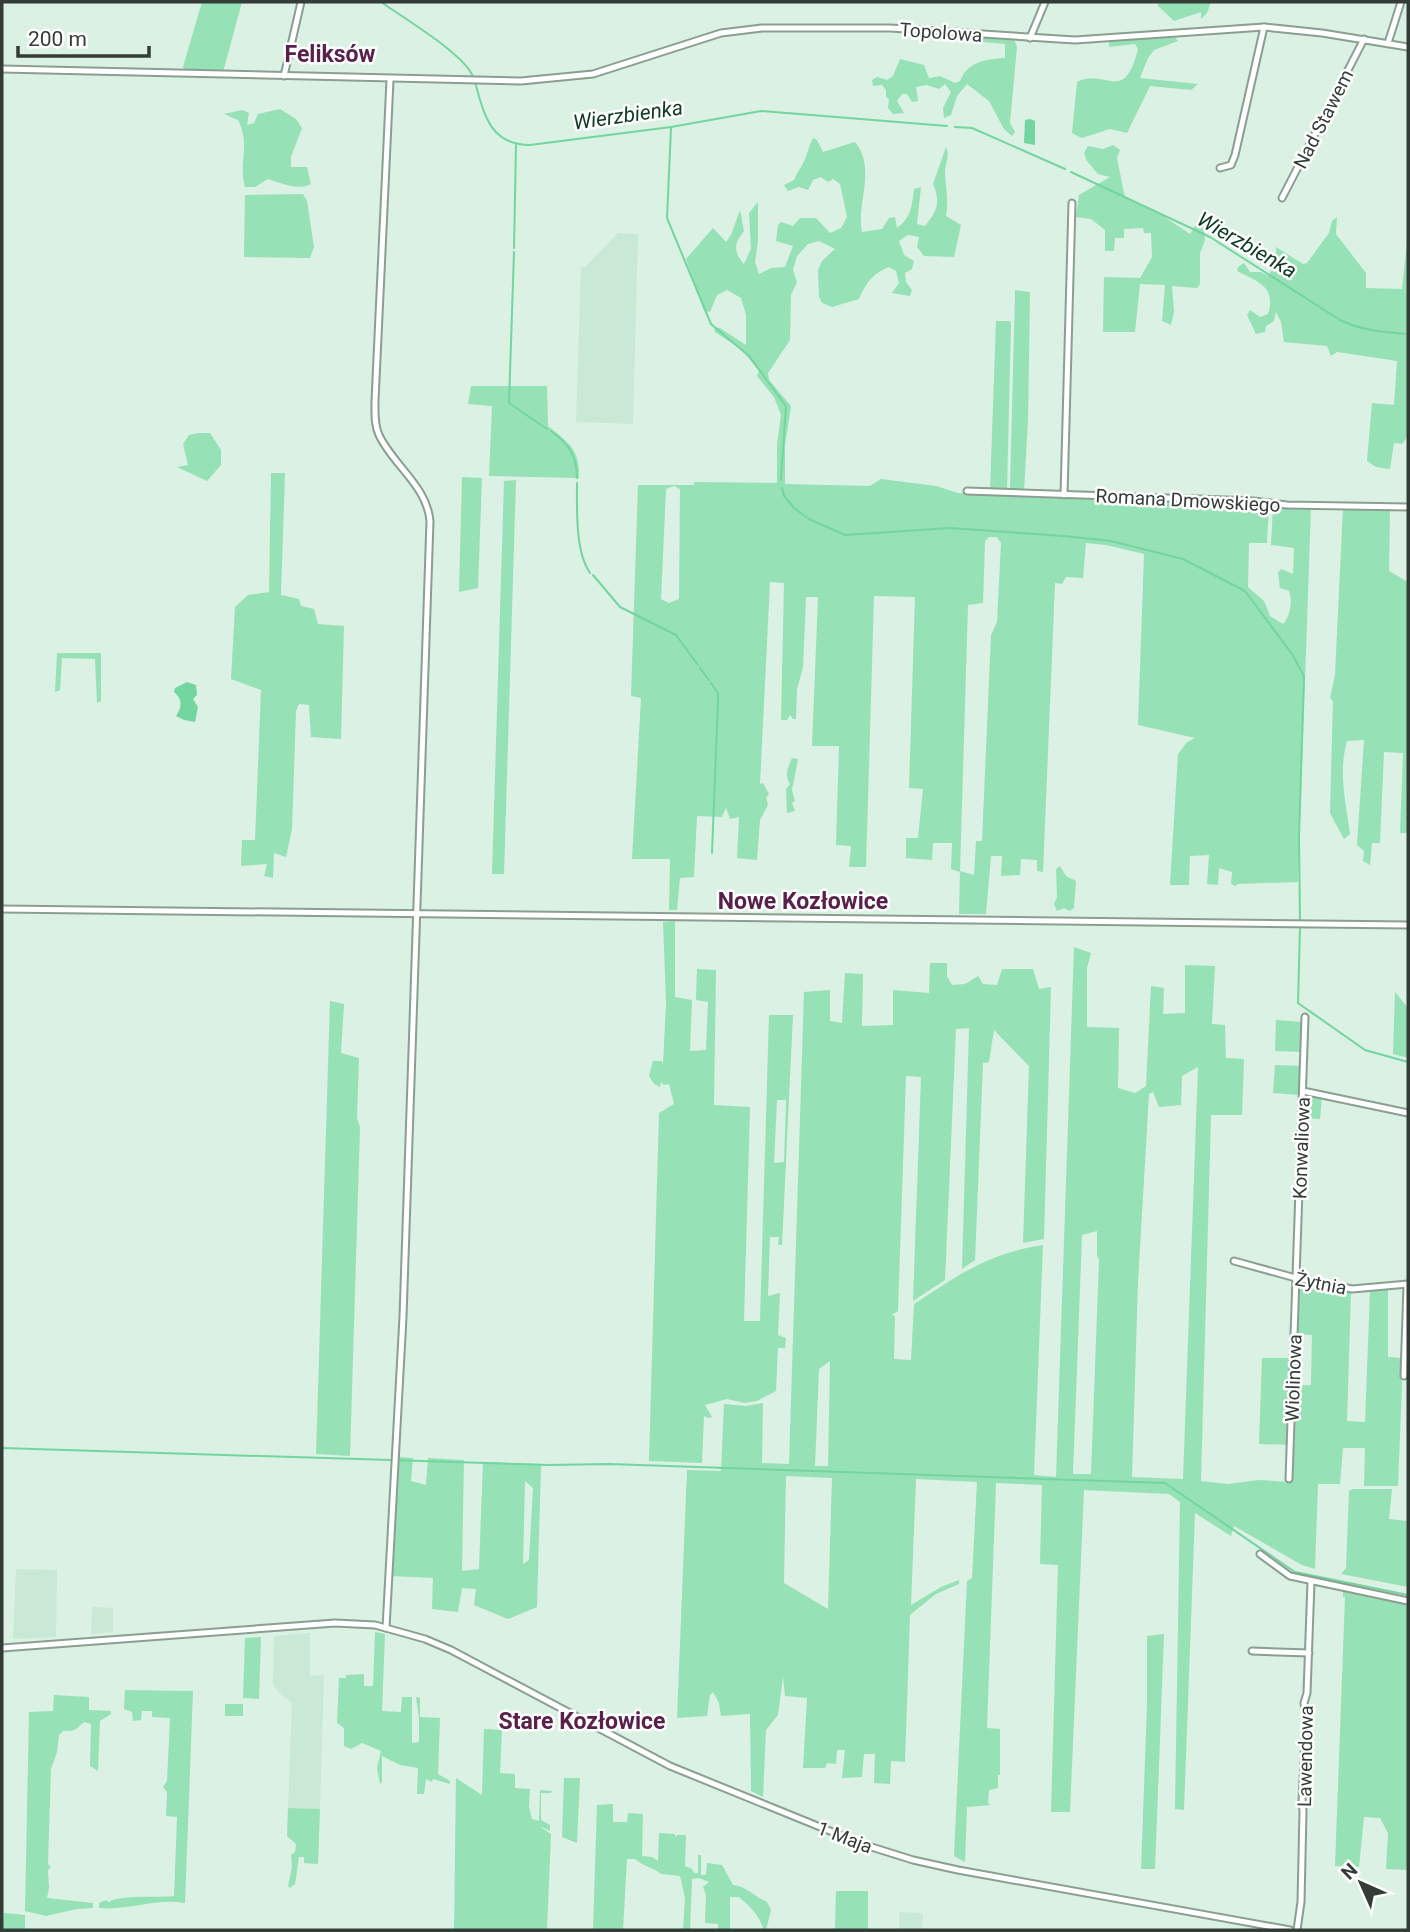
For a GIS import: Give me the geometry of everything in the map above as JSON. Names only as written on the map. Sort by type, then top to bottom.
[{"type":"street","points":[[284,76],[301,2]]},
{"type":"street","points":[[1030,38],[1045,2]]},
{"type":"street","points":[[1388,43],[1401,2]]},
{"type":"street","points":[[1220,168],[1231,165],[1264,27]]},
{"type":"street","name":"Topolowa","points":[[2,69],[521,82],[583,76],[708,37],[752,28],[890,28],[1075,40],[1264,27],[1408,47]]},
{"type":"street","name":"Nad Stawem","points":[[1282,198],[1364,39]]},
{"type":"street","points":[[386,1628],[402,1331],[430,521],[423,499],[384,444],[376,426],[390,80]]},
{"type":"street","points":[[1064,495],[1072,203]]},
{"type":"street","name":"Romana Dmowskiego","points":[[967,491],[1254,501],[1287,505],[1408,507]]},
{"type":"street","points":[[2,909],[1408,926]]},
{"type":"street","name":"Konwaliowa","points":[[1296,1278],[1305,1017]]},
{"type":"street","points":[[1303,1091],[1408,1113]]},
{"type":"street","name":"Żytnia","points":[[1234,1261],[1296,1278],[1352,1289],[1408,1284]]},
{"type":"street","name":"Wiolinowa","points":[[1289,1479],[1296,1278]]},
{"type":"street","points":[[1404,1376],[1408,1284]]},
{"type":"street","points":[[1260,1554],[1290,1576],[1408,1601]]},
{"type":"street","name":"Lawendowa","points":[[1297,1930],[1302,1876],[1306,1715],[1304,1703],[1307,1693],[1311,1582]]},
{"type":"street","name":"1 Maja","points":[[2,1648],[335,1623],[386,1628],[433,1642],[670,1766],[888,1853],[958,1870],[1290,1930]]},
{"type":"street","points":[[1252,1651],[1309,1653]]},
{"type":"shaded area","points":[[202,2],[242,2],[223,72],[184,70],[183,67]]},
{"type":"shaded area","points":[[1158,2],[1211,2],[1207,13],[1201,19],[1201,12],[1174,21],[1158,6]]},
{"type":"shaded area","points":[[1170,31],[1178,41],[1154,50],[1140,78],[1198,84],[1191,90],[1150,86],[1127,133],[1110,129],[1082,138],[1072,133],[1077,82],[1087,79],[1120,81],[1133,66],[1138,49],[1135,44],[1109,47],[1109,34]]},
{"type":"shaded area","points":[[928,32],[1014,39],[1017,47],[1010,123],[1015,132],[1012,136],[1004,129],[989,101],[967,84],[957,96],[951,115],[944,118],[943,108],[951,92],[945,84],[939,89],[927,85],[916,87],[918,101],[912,102],[907,94],[902,94],[897,101],[904,113],[893,114],[888,108],[886,90],[882,85],[873,86],[872,80],[877,77],[887,80],[893,76],[900,59],[924,65],[929,78],[940,76],[955,83],[960,81],[973,65],[985,60],[1005,58],[1005,44],[925,37]]},
{"type":"shaded area","points":[[280,109],[296,119],[302,128],[291,157],[291,167],[307,167],[311,184],[295,187],[268,179],[255,187],[245,187],[242,129],[238,120],[224,114],[242,110],[249,113],[247,125],[254,123],[258,114]]},
{"type":"shaded area","points":[[1025,120],[1035,121],[1035,145],[1024,143]]},
{"type":"shaded area","points":[[813,138],[823,152],[855,142],[861,152],[865,164],[862,232],[882,229],[889,218],[895,217],[897,228],[908,216],[914,189],[921,187],[917,224],[925,226],[936,206],[937,196],[933,184],[946,147],[946,216],[961,225],[954,257],[924,256],[917,247],[919,237],[908,235],[899,241],[904,255],[914,261],[912,269],[905,273],[906,282],[912,290],[910,296],[892,293],[899,283],[896,271],[889,267],[870,280],[859,299],[832,307],[822,303],[819,297],[818,270],[822,261],[835,249],[819,241],[808,244],[797,256],[793,270],[797,282],[791,295],[790,340],[768,373],[769,380],[791,406],[785,446],[785,484],[870,486],[881,479],[936,486],[958,493],[1256,503],[1269,507],[1267,543],[1249,543],[1248,587],[1264,601],[1270,616],[1283,624],[1289,613],[1291,599],[1289,591],[1280,588],[1278,573],[1281,569],[1293,574],[1294,548],[1271,545],[1273,507],[1311,507],[1298,882],[1235,886],[1231,884],[1232,872],[1219,868],[1218,885],[1207,884],[1209,855],[1190,856],[1189,885],[1170,885],[1178,754],[1187,742],[1195,738],[1138,725],[1144,554],[1086,543],[1083,578],[1066,577],[1062,584],[1055,583],[1043,872],[1037,871],[1037,860],[1021,859],[1020,875],[1001,876],[1002,856],[991,856],[986,914],[959,914],[960,872],[951,869],[952,843],[933,843],[932,860],[906,858],[906,838],[918,838],[923,789],[909,788],[915,597],[874,596],[866,867],[849,867],[851,846],[836,845],[839,746],[812,746],[818,597],[806,597],[803,668],[797,689],[796,719],[790,715],[787,720],[781,720],[784,583],[770,582],[760,784],[763,783],[769,794],[766,798],[768,805],[760,820],[757,860],[737,858],[739,817],[730,819],[726,808],[722,817],[697,816],[694,877],[680,878],[677,910],[669,910],[670,859],[632,859],[641,698],[631,696],[638,485],[694,485],[694,482],[777,483],[777,444],[781,415],[774,397],[757,376],[759,371],[742,350],[715,332],[714,327],[746,345],[746,315],[741,298],[727,290],[717,295],[710,312],[704,311],[686,259],[713,228],[726,242],[740,210],[744,231],[736,247],[744,264],[751,249],[749,213],[758,202],[755,262],[759,274],[771,268],[785,267],[793,246],[776,241],[778,225],[781,222],[793,226],[800,218],[816,218],[830,233],[841,228],[847,217],[840,184],[833,179],[828,182],[821,177],[813,180],[808,190],[799,187],[788,191],[784,185],[794,180]],"holes":[[[674,486],[680,489],[679,599],[669,603],[661,599],[666,489]],[[989,537],[997,537],[1001,543],[997,622],[991,635],[982,841],[976,841],[974,875],[960,871],[968,605],[983,603],[985,541]]]},
{"type":"shaded area","points":[[1113,145],[1120,150],[1117,158],[1125,198],[1163,216],[1190,234],[1199,220],[1203,221],[1205,240],[1200,253],[1200,284],[1197,288],[1172,286],[1174,312],[1171,325],[1162,321],[1165,285],[1140,284],[1135,332],[1103,332],[1104,277],[1140,278],[1152,257],[1151,233],[1144,233],[1143,228],[1124,229],[1124,238],[1115,238],[1114,251],[1105,251],[1105,230],[1091,219],[1076,217],[1079,195],[1110,177],[1098,174],[1084,153],[1088,146],[1103,149]]},
{"type":"shaded area","points":[[303,194],[307,201],[314,247],[310,258],[244,257],[245,195]]},
{"type":"shaded area","points":[[1337,217],[1336,234],[1366,273],[1366,288],[1402,289],[1408,234],[1408,436],[1402,444],[1394,443],[1390,469],[1376,467],[1367,461],[1372,403],[1394,405],[1397,361],[1337,352],[1331,356],[1327,346],[1284,342],[1281,322],[1276,312],[1274,321],[1266,326],[1265,332],[1256,334],[1247,315],[1250,310],[1260,317],[1268,314],[1270,297],[1263,286],[1237,271],[1244,263],[1250,272],[1261,272],[1268,276],[1275,263],[1276,247],[1303,264],[1307,263]]},
{"type":"shaded area","points":[[618,233],[638,234],[633,424],[576,422],[581,267],[585,267]]},
{"type":"shaded area","points":[[1015,290],[1030,292],[1024,492],[1010,489]]},
{"type":"shaded area","points":[[996,321],[1011,323],[1007,490],[990,490]]},
{"type":"shaded area","points":[[471,386],[547,386],[548,426],[572,447],[578,460],[579,478],[489,476],[492,406],[468,404]]},
{"type":"shaded area","points":[[210,433],[221,450],[221,465],[207,481],[177,467],[188,465],[183,444],[189,435]]},
{"type":"shaded area","points":[[271,473],[285,473],[281,595],[299,599],[301,606],[314,609],[318,624],[344,626],[341,739],[311,737],[309,705],[299,704],[296,711],[292,829],[286,857],[274,853],[273,878],[264,876],[267,864],[241,866],[242,840],[255,840],[261,690],[231,679],[235,607],[248,595],[269,592]]},
{"type":"shaded area","points":[[462,477],[482,478],[478,588],[459,592]]},
{"type":"shaded area","points":[[516,480],[504,874],[492,874],[504,481]]},
{"type":"shaded area","points":[[1343,507],[1390,509],[1389,571],[1408,582],[1408,833],[1400,833],[1403,753],[1384,752],[1380,843],[1372,843],[1370,865],[1363,861],[1364,851],[1357,845],[1364,740],[1347,741],[1344,753],[1344,788],[1350,834],[1344,839],[1330,813],[1333,701],[1330,698],[1335,675]]},
{"type":"shaded area","points":[[57,653],[101,653],[101,701],[97,703],[95,659],[62,658],[60,690],[55,692]]},
{"type":"shaded area","points":[[187,682],[196,685],[197,695],[193,699],[198,707],[195,722],[176,716],[181,704],[174,692],[175,688]]},
{"type":"shaded area","points":[[792,758],[798,759],[792,790],[795,811],[787,813],[786,789],[790,784],[787,774]]},
{"type":"shaded area","points":[[1060,866],[1066,876],[1076,881],[1074,908],[1070,911],[1064,908],[1057,911],[1054,904],[1057,897],[1056,869]]},
{"type":"shaded area","points":[[675,921],[675,997],[692,1000],[690,1051],[706,1050],[708,1002],[696,1000],[697,969],[716,970],[714,1105],[750,1107],[744,1321],[760,1321],[769,1015],[793,1015],[782,1245],[778,1245],[779,1237],[770,1237],[768,1296],[780,1293],[778,1335],[786,1338],[785,1348],[778,1348],[776,1391],[757,1401],[745,1403],[727,1399],[705,1405],[712,1417],[704,1416],[702,1463],[649,1461],[659,1113],[674,1104],[669,1084],[664,1085],[661,1082],[660,1087],[654,1084],[649,1076],[653,1061],[662,1061],[663,1066],[666,1002],[663,922]],"holes":[[[777,1100],[786,1100],[784,1162],[774,1163]]]},
{"type":"shaded area","points":[[1074,947],[1091,953],[1087,968],[1087,1027],[1119,1028],[1118,1088],[1135,1093],[1146,1086],[1151,986],[1164,988],[1163,1014],[1185,1013],[1185,965],[1215,966],[1212,1024],[1225,1025],[1226,1058],[1244,1059],[1242,1115],[1211,1115],[1201,1481],[1228,1484],[1258,1480],[1291,1482],[1293,1386],[1311,1385],[1312,1335],[1296,1334],[1300,1282],[1351,1291],[1347,1421],[1365,1422],[1370,1291],[1388,1289],[1388,1357],[1403,1358],[1398,1486],[1364,1486],[1365,1448],[1343,1448],[1340,1484],[1318,1484],[1315,1569],[1302,1565],[1234,1526],[1231,1536],[1195,1513],[1184,1810],[1175,1809],[1180,1502],[1169,1494],[1084,1490],[1070,1812],[1051,1812],[1058,1565],[1040,1564],[1042,1485],[996,1483],[987,1728],[1000,1729],[1000,1775],[998,1788],[989,1790],[988,1803],[991,1805],[967,1807],[965,1862],[954,1856],[967,1581],[972,1578],[977,1482],[916,1479],[911,1605],[941,1587],[959,1580],[959,1584],[936,1594],[910,1615],[905,1762],[891,1761],[890,1784],[874,1783],[875,1754],[864,1754],[862,1777],[842,1778],[845,1750],[837,1750],[836,1764],[827,1763],[825,1768],[803,1768],[807,1698],[785,1696],[783,1677],[778,1715],[766,1730],[763,1797],[751,1791],[750,1714],[721,1716],[719,1703],[713,1692],[710,1695],[707,1716],[677,1718],[687,1470],[721,1471],[724,1404],[746,1406],[763,1403],[762,1463],[789,1464],[804,992],[830,990],[830,1021],[842,1023],[845,973],[863,974],[862,1026],[893,1025],[893,990],[929,993],[930,963],[947,963],[947,976],[952,985],[965,984],[978,976],[983,984],[997,985],[1002,969],[1033,969],[1039,989],[1051,987],[1044,1239],[1023,1243],[1029,1066],[994,1030],[989,1062],[983,1063],[975,1260],[962,1269],[969,1028],[956,1029],[945,1280],[913,1301],[921,1077],[906,1076],[898,1311],[892,1315],[895,1316],[894,1359],[911,1360],[914,1304],[990,1260],[1043,1245],[1034,1475],[1056,1477]],"holes":[[[1198,1067],[1183,1479],[1132,1477],[1138,1282],[1149,1094],[1153,1092],[1159,1107],[1181,1105],[1182,1076]],[[1097,1231],[1099,1260],[1091,1474],[1073,1474],[1082,1235]],[[830,1361],[828,1466],[815,1466],[819,1369]],[[786,1476],[832,1478],[828,1609],[784,1583]]]},
{"type":"shaded area","points":[[1395,992],[1408,1008],[1408,1058],[1393,1054]]},
{"type":"shaded area","points":[[330,1001],[344,1004],[341,1053],[359,1058],[357,1118],[360,1127],[350,1456],[316,1454]]},
{"type":"shaded area","points":[[1276,1020],[1302,1022],[1301,1052],[1275,1051]]},
{"type":"shaded area","points":[[1275,1065],[1300,1066],[1299,1095],[1273,1093]]},
{"type":"shaded area","points":[[1306,1094],[1322,1097],[1320,1119],[1304,1118]]},
{"type":"shaded area","points":[[1262,1358],[1292,1358],[1289,1445],[1259,1444]]},
{"type":"shaded area","points":[[399,1457],[413,1458],[411,1481],[426,1485],[428,1458],[464,1460],[462,1571],[479,1569],[483,1462],[540,1464],[537,1607],[508,1619],[474,1605],[476,1589],[462,1588],[458,1612],[432,1609],[433,1578],[391,1576]],"holes":[[[525,1481],[533,1488],[529,1560],[523,1564]]]},
{"type":"shaded area","points":[[1392,1489],[1389,1519],[1408,1521],[1408,1587],[1341,1574],[1346,1568],[1349,1491]]},
{"type":"shaded area","points":[[16,1569],[57,1570],[56,1637],[13,1639]]},
{"type":"shaded area","points":[[1343,1589],[1408,1604],[1408,1870],[1386,1869],[1388,1833],[1380,1818],[1364,1817],[1359,1867],[1335,1866],[1345,1597]]},
{"type":"shaded area","points":[[92,1607],[113,1608],[113,1632],[91,1634]]},
{"type":"shaded area","points":[[375,1632],[385,1634],[382,1711],[401,1712],[402,1697],[412,1697],[412,1743],[419,1742],[416,1697],[420,1698],[420,1717],[440,1718],[438,1774],[450,1781],[450,1784],[426,1779],[424,1794],[417,1794],[418,1768],[400,1765],[382,1756],[380,1784],[377,1768],[381,1751],[362,1743],[351,1749],[344,1746],[344,1728],[337,1723],[339,1678],[364,1674],[364,1686],[373,1686]]},
{"type":"shaded area","points":[[310,1633],[310,1676],[324,1675],[320,1809],[288,1808],[292,1702],[282,1696],[273,1685],[274,1636]]},
{"type":"shaded area","points":[[1164,1634],[1155,1869],[1141,1869],[1147,1636]]},
{"type":"shaded area","points":[[261,1637],[259,1699],[243,1698],[245,1638]]},
{"type":"shaded area","points":[[125,1690],[193,1691],[185,1903],[163,1902],[99,1908],[99,1903],[106,1900],[109,1902],[131,1897],[174,1896],[177,1817],[166,1816],[167,1792],[163,1787],[167,1781],[170,1718],[152,1717],[152,1711],[142,1711],[141,1720],[133,1721],[132,1712],[124,1709]]},
{"type":"shaded area","points":[[54,1695],[89,1697],[89,1710],[111,1711],[111,1714],[100,1721],[98,1771],[90,1766],[91,1724],[84,1722],[74,1730],[63,1731],[59,1735],[51,1769],[48,1864],[51,1867],[48,1870],[47,1898],[93,1903],[93,1908],[46,1916],[25,1911],[29,1712],[53,1711]]},
{"type":"shaded area","points":[[225,1704],[243,1704],[243,1716],[225,1716]]},
{"type":"shaded area","points":[[484,1729],[502,1730],[500,1773],[515,1774],[515,1788],[530,1789],[529,1807],[532,1819],[539,1821],[540,1790],[552,1791],[541,1793],[541,1820],[550,1825],[550,1831],[539,1826],[551,1834],[547,1930],[454,1930],[456,1778],[482,1795]]},
{"type":"shaded area","points":[[564,1778],[580,1778],[577,1843],[562,1837]]},
{"type":"shaded area","points":[[613,1804],[613,1822],[627,1822],[628,1813],[643,1814],[642,1856],[658,1861],[659,1833],[675,1834],[675,1838],[677,1835],[686,1835],[685,1866],[698,1873],[698,1855],[701,1855],[701,1875],[706,1875],[707,1863],[722,1865],[733,1885],[742,1887],[767,1902],[771,1910],[766,1930],[754,1912],[739,1897],[730,1897],[730,1930],[718,1930],[718,1924],[705,1923],[706,1895],[703,1887],[709,1882],[699,1878],[692,1879],[690,1930],[683,1930],[685,1898],[680,1876],[661,1874],[635,1859],[627,1859],[623,1930],[593,1930],[597,1805]]},
{"type":"shaded area","points":[[288,1808],[320,1809],[318,1864],[304,1863],[304,1857],[299,1857],[295,1884],[290,1888],[291,1855],[295,1852],[296,1844],[287,1836]]},
{"type":"shaded area","points":[[836,1891],[868,1891],[868,1930],[835,1930]]},
{"type":"shaded area","points":[[899,1912],[923,1913],[922,1930],[899,1930]]},
{"type":"shaded area","points":[[4,1913],[25,1915],[25,1930],[3,1930]]},
{"type":"waterway","name":"Wierzbienka","points":[[381,2],[459,58],[473,77]]},
{"type":"waterway","name":"Wierzbienka","points":[[475,82],[491,126],[497,134],[517,144],[530,145],[671,127],[761,111],[947,126]]},
{"type":"waterway","name":"Wierzbienka","points":[[955,127],[972,128],[1065,169]]},
{"type":"waterway","points":[[671,128],[667,218],[711,324],[749,356],[786,406],[781,480]]},
{"type":"waterway","points":[[514,248],[516,145]]},
{"type":"waterway","name":"Wierzbienka","points":[[1071,172],[1210,237],[1348,324],[1382,332],[1408,334]]},
{"type":"waterway","points":[[514,252],[509,403],[547,429]]},
{"type":"waterway","points":[[551,431],[571,451],[577,478]]},
{"type":"waterway","points":[[577,483],[579,542],[590,573]]},
{"type":"waterway","points":[[782,488],[784,496],[794,508],[809,519],[845,535],[950,528],[1111,541],[1183,559],[1245,591],[1292,654],[1304,676],[1299,837],[1300,920]]},
{"type":"waterway","points":[[593,575],[620,607],[676,635],[698,665]]},
{"type":"waterway","points":[[700,668],[709,680]]},
{"type":"waterway","points":[[711,683],[718,693],[712,853]]},
{"type":"waterway","points":[[1300,927],[1298,1003],[1365,1050],[1408,1062]]},
{"type":"waterway","points":[[2,1448],[549,1465],[609,1464],[1165,1483],[1295,1572],[1408,1595]]},
{"type":"district","name":"Feliksów","points":[[330,54]]},
{"type":"district","name":"Nowe Kozłowice","points":[[803,901]]},
{"type":"district","name":"Stare Kozłowice","points":[[582,1721]]}]
